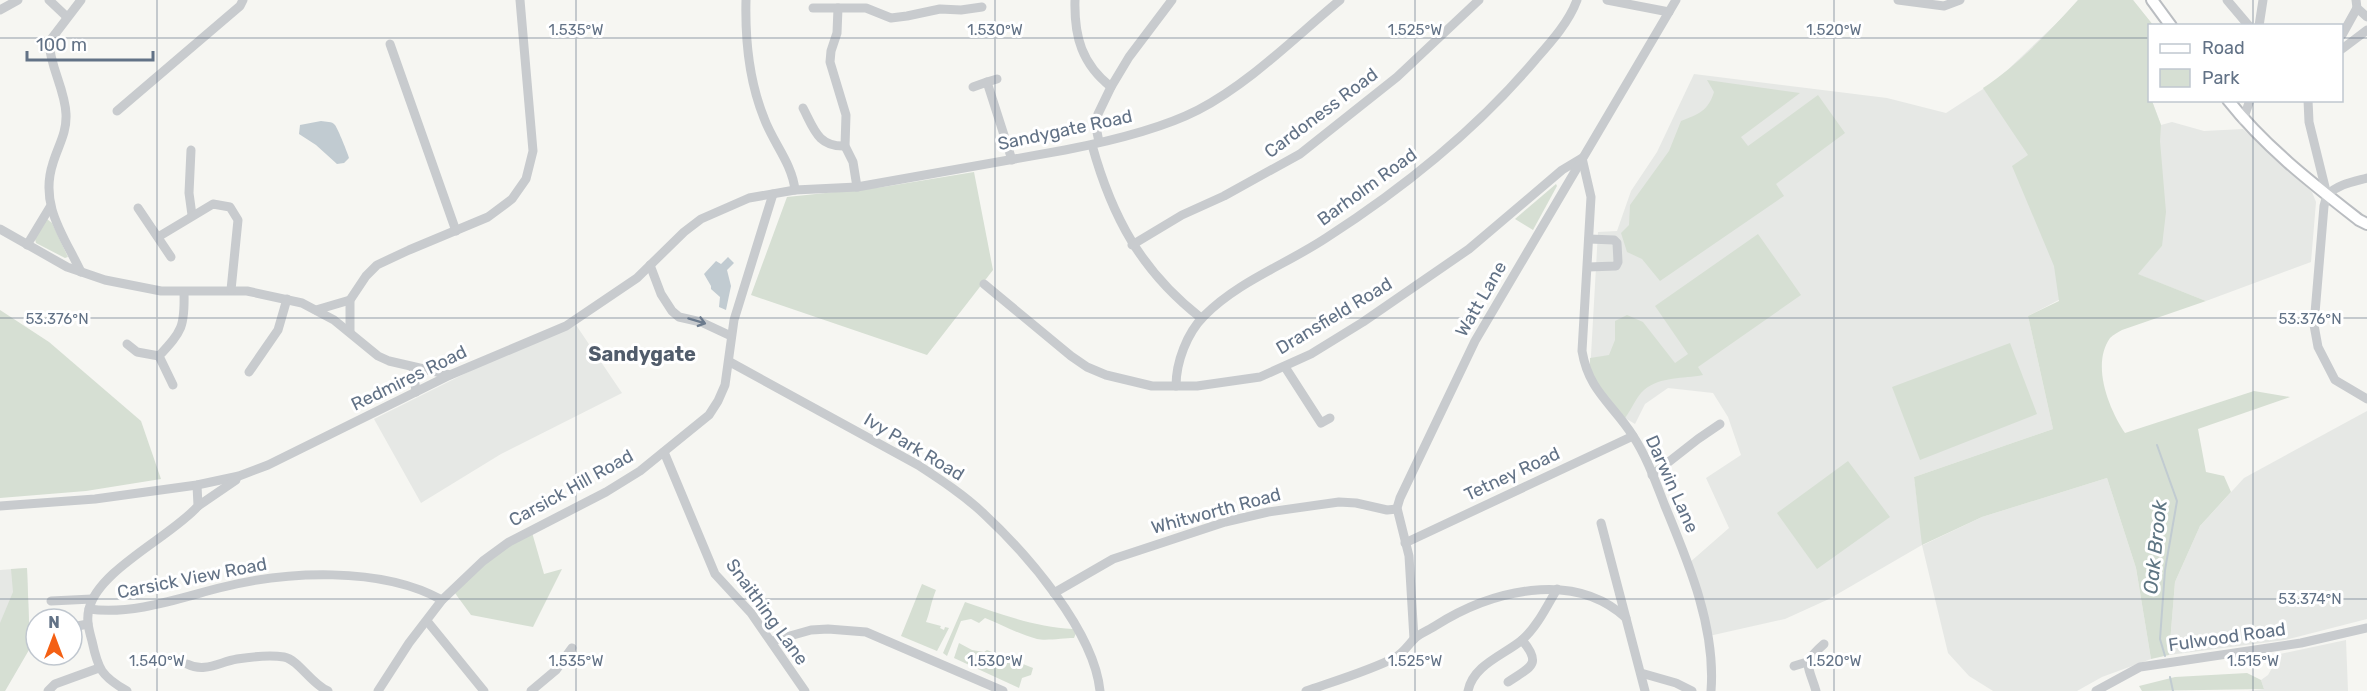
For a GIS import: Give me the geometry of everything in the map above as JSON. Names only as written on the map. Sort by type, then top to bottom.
[{"type":"main road","points":[[2152,0],[2170,24]]},
{"type":"main road","points":[[2230,102],[2243,120],[2327,195],[2367,224]]},
{"type":"street","points":[[0,10],[18,0]]},
{"type":"street","points":[[49,0],[67,17]]},
{"type":"street","points":[[81,0],[49,42],[66,116],[64,135],[52,164],[48,181],[50,207],[56,225],[81,272]]},
{"type":"street","points":[[117,111],[240,6],[243,0]]},
{"type":"street","points":[[350,331],[350,300],[366,276],[377,265],[488,217],[513,200],[526,179],[533,151],[520,0]]},
{"type":"street","points":[[746,0],[746,45],[755,91],[764,118],[791,169],[795,190]]},
{"type":"street","points":[[1075,0],[1078,39],[1084,54],[1097,76],[1112,87]]},
{"type":"street","points":[[1172,0],[1129,57],[1112,87],[1097,119],[1096,143],[1102,182],[1132,245],[1161,282],[1179,301],[1201,318]]},
{"type":"street","name":"Sandygate Road","points":[[795,190],[858,187],[1012,160],[1096,143],[1172,120],[1196,111],[1213,101],[1270,59],[1340,0]]},
{"type":"street","name":"Cardoness Road","points":[[1132,245],[1182,215],[1234,191],[1300,154],[1397,77],[1479,0]]},
{"type":"street","name":"Barholm Road","points":[[1176,386],[1176,372],[1181,355],[1201,318],[1221,299],[1248,280],[1281,265],[1325,239],[1375,204],[1455,141],[1512,88],[1554,38],[1577,0]]},
{"type":"street","points":[[1607,0],[1669,12]]},
{"type":"street","name":"Watt Lane","points":[[1397,509],[1402,492],[1471,350],[1676,0]]},
{"type":"street","points":[[1898,0],[1944,6],[1960,0]]},
{"type":"street","points":[[2227,0],[2247,24]]},
{"type":"street","points":[[2259,24],[2263,0]]},
{"type":"street","points":[[2343,33],[2357,4],[2367,17]]},
{"type":"street","points":[[813,8],[866,9],[891,18],[907,16],[939,5],[961,10],[982,7]]},
{"type":"street","points":[[838,8],[837,33],[830,62],[846,115],[845,146],[853,162],[858,187]]},
{"type":"street","points":[[2343,48],[2367,30]]},
{"type":"street","points":[[390,44],[456,231]]},
{"type":"street","points":[[973,87],[997,79]]},
{"type":"street","points":[[987,82],[1012,160]]},
{"type":"street","points":[[2243,120],[2249,102]]},
{"type":"street","points":[[2308,102],[2309,122],[2327,195],[2324,206],[2314,325],[2318,347],[2336,380],[2367,399]]},
{"type":"street","points":[[803,108],[821,140],[827,144],[845,146]]},
{"type":"street","points":[[191,150],[189,193],[192,215]]},
{"type":"street","name":"Darwin Lane","points":[[1582,158],[1591,197],[1582,351],[1585,368],[1591,381],[1633,436],[1653,475],[1688,562],[1708,642],[1711,691]]},
{"type":"street","name":"Dransfield Road","points":[[984,284],[1071,356],[1088,367],[1127,382],[1152,386],[1176,386],[1226,383],[1260,376],[1311,354],[1363,322],[1469,249],[1562,170],[1582,158]]},
{"type":"street","points":[[2327,195],[2344,183],[2367,178]]},
{"type":"street","name":"Redmires Road","points":[[0,506],[95,499],[197,485],[246,474],[450,375],[566,326],[622,288],[701,219],[737,203],[795,190]]},
{"type":"street","name":"Carsick Hill Road","points":[[378,691],[442,600],[466,575],[508,542],[606,492],[640,471],[709,415],[725,384],[730,362],[734,320],[774,194]]},
{"type":"street","points":[[158,237],[213,204],[230,207],[238,220],[231,290]]},
{"type":"street","points":[[27,245],[41,217],[50,207]]},
{"type":"street","points":[[138,208],[171,257]]},
{"type":"street","points":[[0,229],[67,267],[134,286],[184,292],[231,290],[270,294],[287,299],[316,310],[350,331],[378,356],[389,361],[450,375]]},
{"type":"street","points":[[1588,267],[1611,268],[1618,262],[1617,243],[1614,240],[1589,238]]},
{"type":"street","points":[[650,265],[661,294],[672,311],[679,317],[701,322],[731,336]]},
{"type":"street","points":[[159,356],[180,332],[184,322],[184,292]]},
{"type":"street","points":[[249,372],[278,330],[287,299]]},
{"type":"street","points":[[316,310],[350,300]]},
{"type":"street","points":[[127,344],[137,352],[159,356]]},
{"type":"street","points":[[159,356],[173,385]]},
{"type":"street","name":"Ivy Park Road","points":[[730,362],[879,442],[947,483],[984,514],[1020,552],[1078,628],[1097,672],[1100,691]]},
{"type":"street","points":[[412,367],[417,392]]},
{"type":"street","points":[[1285,367],[1321,423],[1330,418]]},
{"type":"street","points":[[1653,475],[1720,424]]},
{"type":"street","name":"Tetney Road","points":[[1405,543],[1633,436]]},
{"type":"street","name":"Snaithing Lane","points":[[664,452],[716,574],[751,613],[805,691]]},
{"type":"street","points":[[127,691],[108,680],[99,668],[88,624],[90,604],[102,587],[127,563],[190,515],[198,506],[246,474]]},
{"type":"street","points":[[197,485],[198,506]]},
{"type":"street","name":"Whitworth Road","points":[[1053,593],[1113,558],[1225,522],[1268,512],[1339,502],[1356,502],[1387,510],[1397,509]]},
{"type":"street","points":[[1306,691],[1396,657],[1411,645],[1414,639],[1410,565],[1397,509]]},
{"type":"street","points":[[1601,523],[1646,691]]},
{"type":"street","name":"Carsick View Road","points":[[51,601],[140,608],[241,583],[314,576],[392,580],[413,586],[442,600]]},
{"type":"street","points":[[1414,639],[1456,614],[1506,595],[1532,590],[1557,589],[1593,597],[1626,618]]},
{"type":"street","points":[[1468,691],[1477,673],[1494,658],[1522,640],[1557,589]]},
{"type":"street","points":[[427,621],[484,691]]},
{"type":"street","points":[[84,625],[88,624]]},
{"type":"street","name":"Fulwood Road","points":[[2096,691],[2140,667],[2301,643],[2367,628]]},
{"type":"street","points":[[772,641],[820,629],[866,632],[1003,691]]},
{"type":"street","points":[[1508,682],[1532,666],[1534,661],[1533,653],[1522,640]]},
{"type":"street","points":[[1816,691],[1807,662],[1809,657],[1824,644]]},
{"type":"street","points":[[531,691],[556,670],[572,648]]},
{"type":"street","points":[[187,664],[203,669],[236,659],[284,657],[292,660],[319,688],[328,691]]},
{"type":"street","points":[[1794,666],[1807,662]]},
{"type":"street","points":[[48,691],[55,684],[99,668]]},
{"type":"street","points":[[1641,673],[1676,683],[1692,691]]},
{"type":"street","points":[[1667,691],[1676,683]]},
{"type":"shaded area","points":[[2078,0],[2133,0],[2152,24],[2148,24],[2148,102],[2152,102],[2161,125],[2172,122],[2204,131],[2243,129],[2312,192],[2316,202],[2311,262],[2206,301],[2137,274],[2162,246],[2028,316],[2053,429],[1914,477],[1923,545],[1982,517],[2107,478],[2136,568],[2151,659],[2102,677],[2077,691],[1993,691],[1969,676],[1948,653],[1922,545],[1829,599],[1785,619],[1709,636],[1689,563],[1729,528],[1706,478],[1741,455],[1728,417],[1713,393],[1668,388],[1645,404],[1635,424],[1625,418],[1590,373],[1598,232],[1617,231],[1631,191],[1657,152],[1694,74],[1887,98],[1946,113],[1997,80]]},
{"type":"shaded area","points":[[321,121],[335,125],[349,158],[344,163],[337,164],[316,145],[299,134],[300,125]]},
{"type":"shaded area","points":[[728,257],[734,263],[727,270],[731,286],[726,310],[719,307],[720,297],[711,289],[704,274],[716,261],[721,264]]},
{"type":"shaded area","points":[[576,325],[622,393],[501,454],[421,503],[374,419],[478,367]]},
{"type":"shaded area","points":[[2367,411],[2367,619],[2285,640],[2169,655],[2175,582],[2200,526],[2244,478]]},
{"type":"shaded area","points":[[27,568],[28,607],[24,607],[24,658],[5,691],[0,691],[0,570]]},
{"type":"shaded area","points":[[2346,640],[2348,691],[2248,691],[2264,689],[2261,680],[2268,675],[2280,654]]},
{"type":"green space","points":[[2078,0],[2133,0],[2152,24],[2148,24],[2148,102],[2152,102],[2161,125],[2160,141],[2166,212],[2162,246],[2138,274],[2206,301],[2122,330],[2110,338],[2102,361],[2104,387],[2113,412],[2125,433],[2254,391],[2290,397],[2198,429],[2206,472],[2224,476],[2231,492],[2200,526],[2175,582],[2169,655],[2151,659],[2136,568],[2107,478],[1982,517],[1922,545],[1914,477],[2053,429],[2028,316],[2059,301],[2054,266],[2012,166],[2028,155],[1983,88],[2021,58]]},
{"type":"green space","points":[[1707,80],[1800,93],[1741,137],[1748,146],[1818,95],[1845,133],[1776,184],[1784,196],[1660,281],[1642,259],[1627,252],[1621,233],[1629,225],[1630,205],[1669,151],[1681,121],[1698,114],[1709,104],[1714,92]]},
{"type":"green space","points":[[974,172],[993,270],[927,355],[751,295],[787,197],[883,187]]},
{"type":"green space","points":[[1556,184],[1533,230],[1515,219]]},
{"type":"green space","points":[[47,219],[52,223],[68,257],[65,258],[36,243],[35,239]]},
{"type":"green space","points":[[1758,234],[1801,295],[1698,367],[1703,375],[1665,380],[1644,390],[1625,418],[1590,373],[1590,358],[1609,355],[1615,340],[1615,321],[1627,315],[1643,322],[1675,363],[1688,354],[1655,306]]},
{"type":"green space","points":[[0,310],[49,342],[141,421],[161,479],[86,491],[0,498]]},
{"type":"green space","points":[[2010,343],[2037,414],[1920,460],[1892,387]]},
{"type":"green space","points":[[1848,461],[1890,517],[1817,569],[1777,513]]},
{"type":"green space","points":[[531,529],[544,574],[562,569],[533,627],[471,615],[452,589]]},
{"type":"green space","points":[[27,568],[28,607],[24,607],[24,658],[5,691],[0,691],[0,623],[13,592],[11,569]]},
{"type":"green space","points":[[922,584],[936,590],[926,622],[941,626],[940,628],[944,630],[945,627],[949,628],[937,651],[901,636]]},
{"type":"green space","points":[[965,602],[1031,623],[1073,629],[1076,633],[1074,638],[1041,640],[1023,635],[985,618],[979,623],[971,619],[961,621],[947,656],[943,653]]},
{"type":"green space","points":[[959,643],[972,650],[984,652],[987,650],[1033,668],[1031,675],[1022,678],[1019,688],[954,658]]},
{"type":"green space","points":[[2247,673],[2261,680],[2264,689],[2142,691],[2139,686],[2175,677]]},
{"type":"waterway","name":"Oak Brook","points":[[2157,445],[2177,501],[2165,570],[2160,639],[2165,656]]},
{"type":"waterway","name":"Oak Brook","points":[[2170,677],[2173,691]]},
{"type":"district","name":"Sandygate","points":[[642,354]]}]
